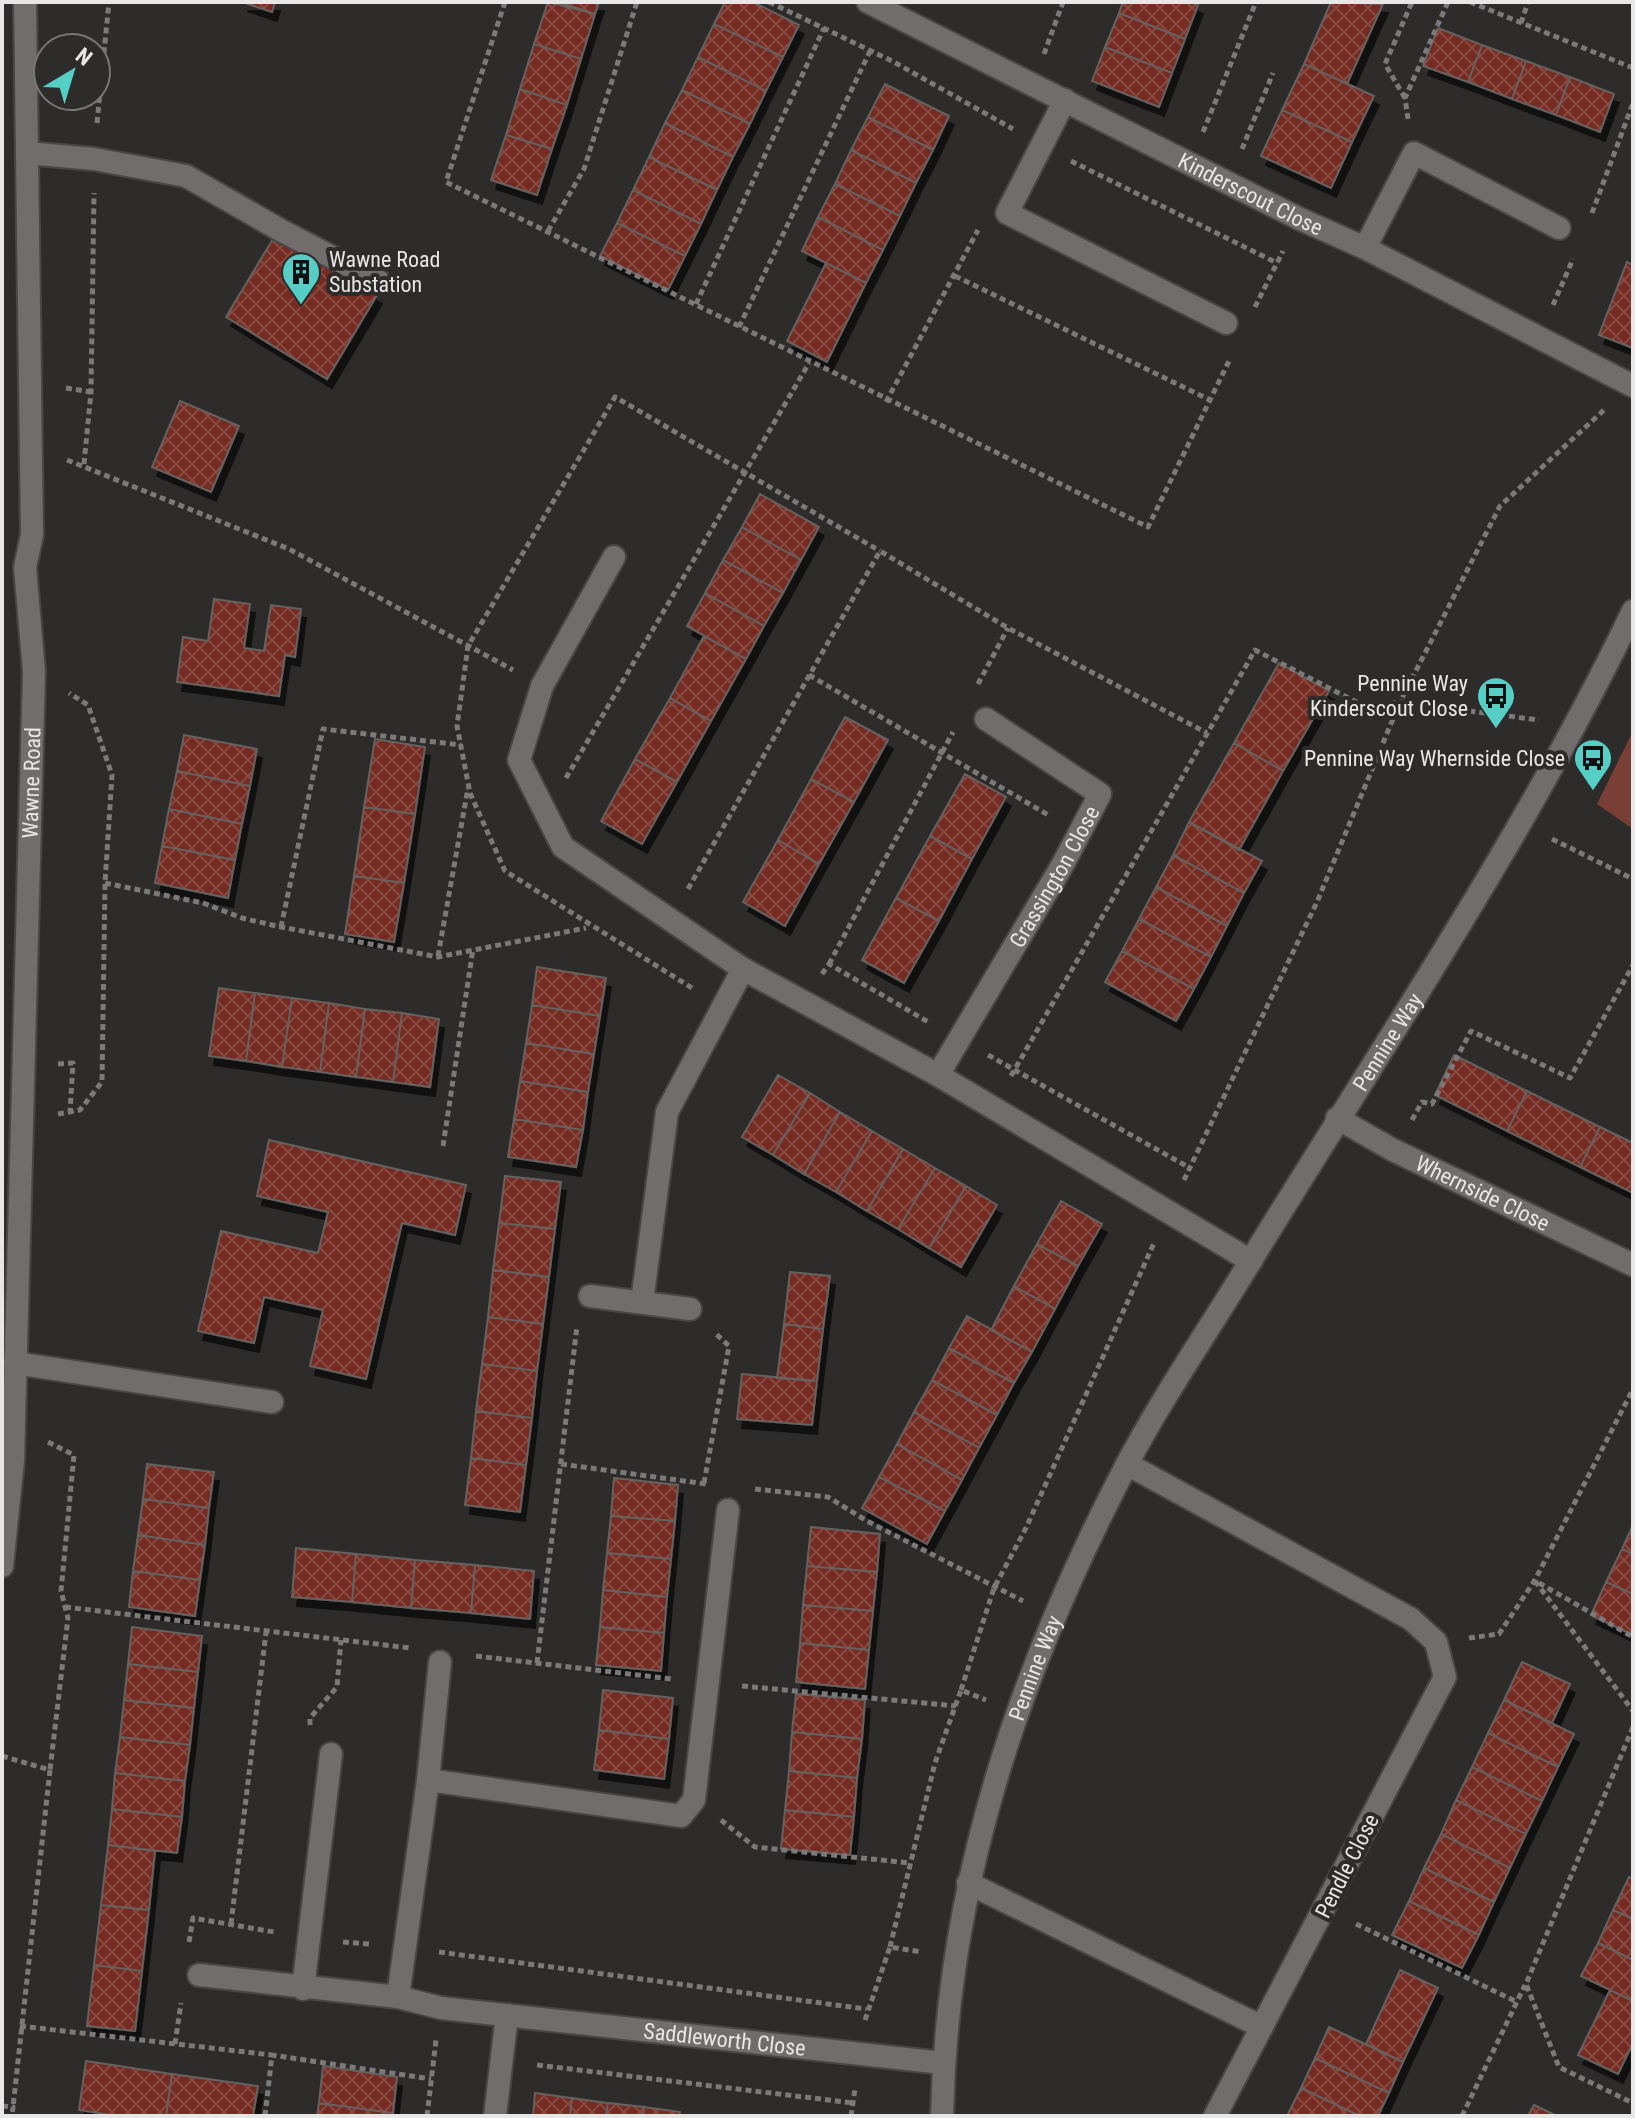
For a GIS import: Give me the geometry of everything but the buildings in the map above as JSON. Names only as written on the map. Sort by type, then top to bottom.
[{"type":"street","name":"Wawne Road","points":[[2,1566],[13,1424],[34,672],[25,567],[32,535],[25,2]]},
{"type":"street","name":"Kinderscout Close","points":[[868,2],[1300,219],[1365,248],[1629,384]]},
{"type":"street","points":[[1065,100],[1007,213],[1226,323]]},
{"type":"street","points":[[27,153],[94,159],[186,176],[380,282]]},
{"type":"street","points":[[1365,248],[1414,153],[1559,228]]},
{"type":"street","points":[[614,557],[542,686],[519,760],[563,847],[743,969],[938,1075],[1251,1261]]},
{"type":"street","name":"Pennine Way","points":[[942,2116],[943,2063],[968,1883],[1015,1712],[1053,1614],[1127,1464],[1178,1375],[1518,823],[1576,725],[1633,611]]},
{"type":"street","name":"Grassington Close","points":[[938,1075],[1100,794],[986,719]]},
{"type":"street","points":[[642,1302],[667,1112],[743,969]]},
{"type":"street","name":"Whernside Close","points":[[1337,1118],[1393,1150],[1633,1265]]},
{"type":"street","points":[[590,1296],[690,1309]]},
{"type":"street","points":[[15,1363],[272,1402]]},
{"type":"street","points":[[1127,1464],[1411,1619],[1436,1642]]},
{"type":"street","points":[[428,1780],[681,1816],[694,1800],[728,1510]]},
{"type":"street","name":"Pendle Close","points":[[1215,2116],[1445,1677],[1436,1642]]},
{"type":"street","points":[[398,1997],[428,1780],[432,1656]]},
{"type":"street","points":[[303,1989],[331,1754]]},
{"type":"street","points":[[968,1883],[1262,2027]]},
{"type":"street","name":"Saddleworth Close","points":[[199,1975],[303,1989],[398,1997],[441,2008],[943,2063]]},
{"type":"street","points":[[495,2116],[507,2015]]},
{"type":"path","points":[[84,464],[91,392],[94,159],[109,2]]},
{"type":"path","points":[[505,2],[446,182],[696,304],[886,402],[1148,527],[1237,344]]},
{"type":"path","points":[[548,231],[584,169],[637,2]]},
{"type":"path","points":[[1033,84],[1063,2]]},
{"type":"path","points":[[1189,162],[1209,122],[1256,2]]},
{"type":"path","points":[[1412,2],[1385,64],[1405,98],[1414,153]]},
{"type":"path","points":[[1405,98],[1448,2]]},
{"type":"path","points":[[1470,2],[1633,68]]},
{"type":"path","points":[[1521,23],[1528,2]]},
{"type":"path","points":[[696,304],[824,28]]},
{"type":"path","points":[[739,327],[870,51]]},
{"type":"path","points":[[1229,181],[1273,73]]},
{"type":"path","points":[[1251,317],[1300,219]]},
{"type":"path","points":[[886,402],[983,220]]},
{"type":"path","points":[[955,276],[1210,400]]},
{"type":"path","points":[[546,814],[809,363]]},
{"type":"path","points":[[862,2052],[866,2009],[890,1947],[935,1763],[994,1588],[1026,1528],[1168,1212],[1317,902],[1400,702],[1500,506],[1629,384]]},
{"type":"path","points":[[31,451],[84,464],[127,485],[289,549],[542,686]]},
{"type":"path","points":[[670,920],[880,551],[1008,628],[1207,733]]},
{"type":"path","points":[[971,698],[1008,628]]},
{"type":"path","points":[[994,1108],[1255,650],[1366,707],[1400,702],[1576,725]]},
{"type":"path","points":[[22,1119],[80,1110],[102,1082],[105,883],[112,775],[88,705],[34,672]]},
{"type":"path","points":[[809,675],[1079,833]]},
{"type":"path","points":[[829,964],[956,726]]},
{"type":"path","points":[[281,927],[323,729],[461,745]]},
{"type":"path","points":[[438,957],[469,783]]},
{"type":"path","points":[[1518,823],[1633,879]]},
{"type":"path","points":[[105,883],[203,903],[242,918],[281,927],[438,957],[586,928]]},
{"type":"path","points":[[443,1146],[473,949]]},
{"type":"path","points":[[1393,1150],[1422,1102],[1432,1104],[1471,1031],[1570,1078],[1633,965]]},
{"type":"path","points":[[537,1663],[577,1321],[590,1296]]},
{"type":"path","points":[[690,1309],[729,1346],[704,1484]]},
{"type":"path","points":[[1436,1642],[1499,1634],[1535,1580],[1633,1389]]},
{"type":"path","points":[[12,2116],[68,1618],[61,1591],[74,1455],[13,1424]]},
{"type":"path","points":[[561,1464],[716,1485]]},
{"type":"path","points":[[744,1488],[828,1497],[994,1588],[1053,1614]]},
{"type":"path","points":[[1535,1580],[1633,1637]]},
{"type":"path","points":[[1535,1580],[1633,1711]]},
{"type":"path","points":[[65,1607],[341,1640],[432,1656]]},
{"type":"path","points":[[231,1924],[266,1632]]},
{"type":"path","points":[[331,1754],[309,1744],[310,1718],[337,1687],[341,1640]]},
{"type":"path","points":[[466,1654],[707,1683],[956,1706]]},
{"type":"path","points":[[961,1690],[1015,1712]]},
{"type":"path","points":[[1462,2116],[1526,1984],[1633,1727]]},
{"type":"path","points":[[2,1756],[50,1770]]},
{"type":"path","points":[[694,1800],[755,1847],[910,1863]]},
{"type":"path","points":[[1324,1909],[1517,2002]]},
{"type":"path","points":[[193,1918],[309,1939],[405,1947],[866,2009]]},
{"type":"path","points":[[890,1947],[956,1957]]},
{"type":"path","points":[[1526,1984],[1559,2067],[1633,2103]]},
{"type":"path","points":[[427,2116],[441,2008]]},
{"type":"path","points":[[20,2026],[272,2055],[431,2079]]},
{"type":"path","points":[[265,2116],[272,2055]]},
{"type":"path","points":[[501,2062],[854,2103]]},
{"type":"path","points":[[2,2106],[13,2107]]},
{"type":"shaded area","points":[[1633,731],[1633,829],[1597,804]]},
{"type":"place","name":"Wawne Road Substation","points":[[301,306]]},
{"type":"place","name":"Pennine Way Kinderscout Close","points":[[1496,730]]},
{"type":"place","name":"Pennine Way Whernside Close","points":[[1593,792]]}]
